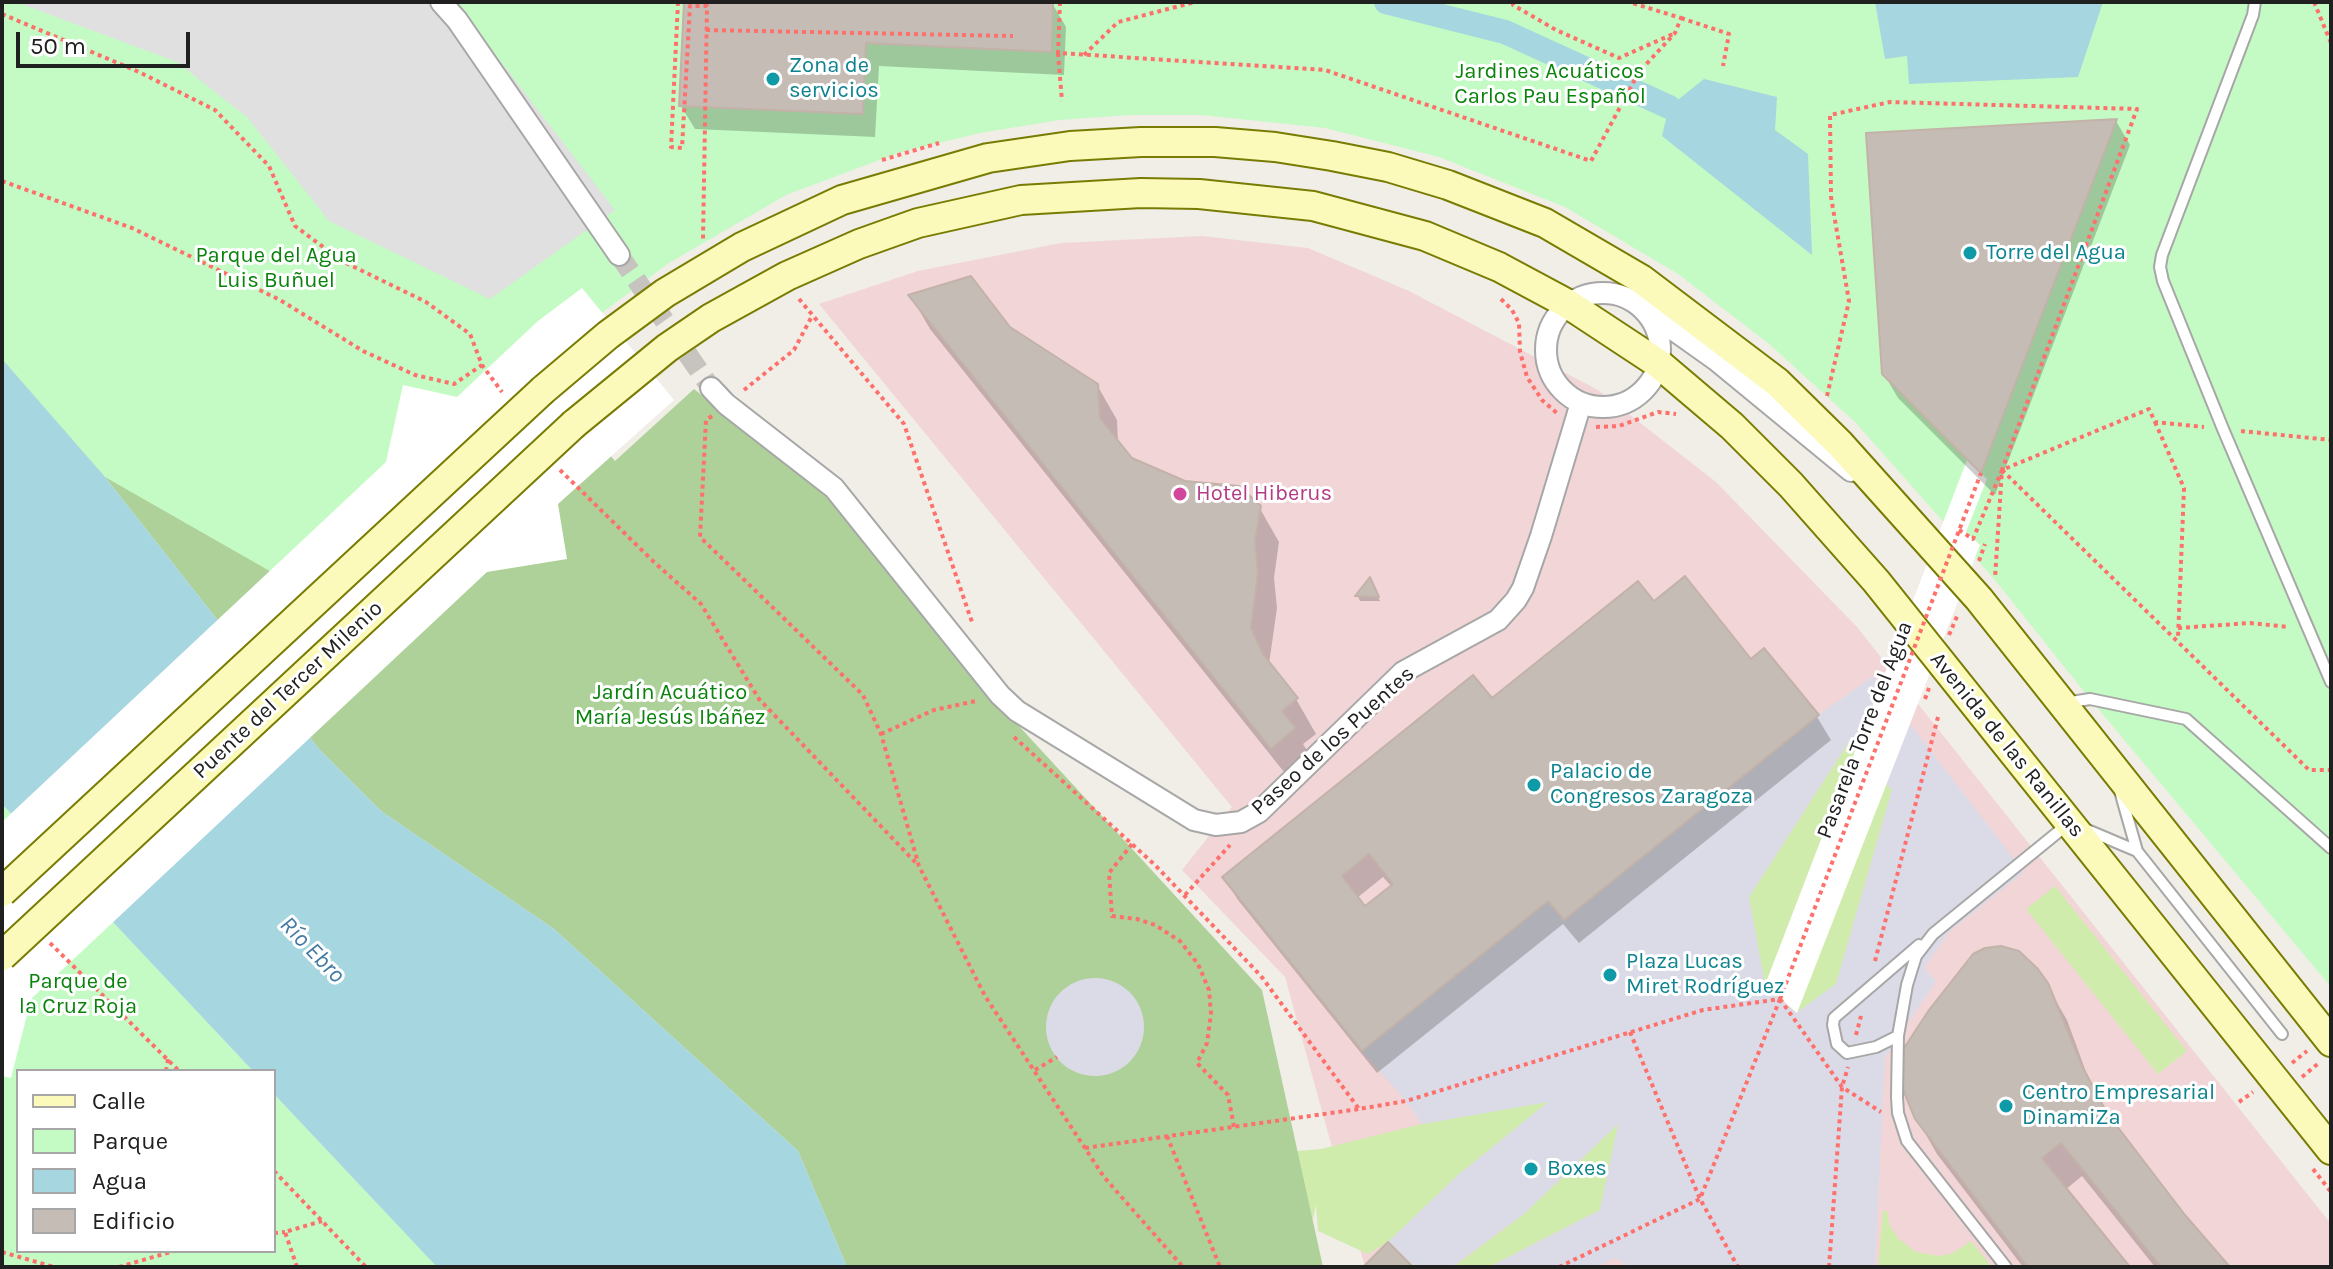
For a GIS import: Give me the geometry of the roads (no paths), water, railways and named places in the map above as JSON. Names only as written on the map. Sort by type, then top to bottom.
[{"type":"main road","name":"Puente del Tercer Milenio","points":[[2,892],[543,390],[608,335],[665,293],[742,247],[842,200],[988,158],[1070,146],[1215,142],[1275,147],[1388,167],[1448,185],[1545,223],[1641,279]]},
{"type":"main road","name":"Avenida de las Ranillas","points":[[574,424],[667,348],[711,318],[787,276],[859,244],[918,223],[1021,200],[1141,193],[1199,194],[1313,206],[1425,236],[1499,267],[1659,353],[1791,485],[1876,581],[1927,673],[2070,822],[2321,1159]]},
{"type":"main road","points":[[1641,279],[1777,382],[1885,493],[1982,584],[2062,703],[2331,1042]]},
{"type":"main road","name":"Puente del Tercer Milenio","points":[[2,956],[574,424]]},
{"type":"street","points":[[441,2],[457,20],[619,255]]},
{"type":"street","points":[[1641,279],[1655,301],[1650,314],[1659,353],[1648,386],[1629,401],[1579,413],[1548,365],[1548,335],[1559,313],[1568,304],[1589,294],[1603,293],[1629,299],[1650,314],[1716,360],[1850,471],[1885,493]]},
{"type":"street","name":"Paseo de los Puentes","points":[[711,388],[726,404],[834,488],[1000,695],[1017,711],[1194,820],[1216,825],[1241,822],[1259,812],[1403,672],[1498,620],[1516,600],[1541,536],[1579,413]]},
{"type":"lane","points":[[2255,2],[2253,15],[2160,267],[2223,429],[2331,682]]},
{"type":"lane","points":[[2062,703],[2090,699],[2186,719],[2331,848]]},
{"type":"lane","points":[[2115,770],[2137,851],[2282,1034]]},
{"type":"lane","points":[[1898,1036],[1851,1054],[1843,1052],[1837,1044],[1834,1018],[2070,822],[2137,851]]},
{"type":"lane","points":[[1933,934],[1916,956],[1907,985],[1898,1036],[1898,1113],[1907,1141],[2006,1267]]},
{"type":"water","points":[[1875,2],[2103,2],[2078,77],[1909,84],[1907,56],[1885,59]]},
{"type":"water","points":[[1704,79],[1777,97],[1775,130],[1808,154],[1812,255],[1662,136],[1669,107]]},
{"type":"water","name":"Río Ebro","points":[[2,359],[105,477],[319,749],[381,811],[554,929],[798,1151],[847,1267],[437,1267],[276,1096],[276,1069],[251,1069],[2,804]]},
{"type":"waterway","points":[[1386,2],[1505,32],[1669,107]]},
{"type":"tunnel","points":[[619,255],[711,388]]},
{"type":"place","name":"Zona de servicios","points":[[773,79]]},
{"type":"place","name":"Torre del Agua","points":[[1970,253]]},
{"type":"place","name":"Hotel Hiberus","points":[[1180,494]]},
{"type":"place","name":"Palacio de Congresos Zaragoza","points":[[1534,785]]},
{"type":"place","name":"Plaza Lucas Miret Rodríguez","points":[[1610,975]]},
{"type":"place","name":"Centro Empresarial DinamiZa","points":[[2006,1106]]},
{"type":"place","name":"Boxes","points":[[1531,1169]]},
{"type":"park label","name":"Jardines Acuáticos Carlos Pau Español","points":[[1550,84]]},
{"type":"park label","name":"Parque del Agua Luis Buñuel","points":[[276,268]]},
{"type":"park label","name":"Jardín Acuático María Jesús Ibáñez","points":[[670,706]]},
{"type":"park label","name":"Parque de la Cruz Roja","points":[[78,994]]}]
